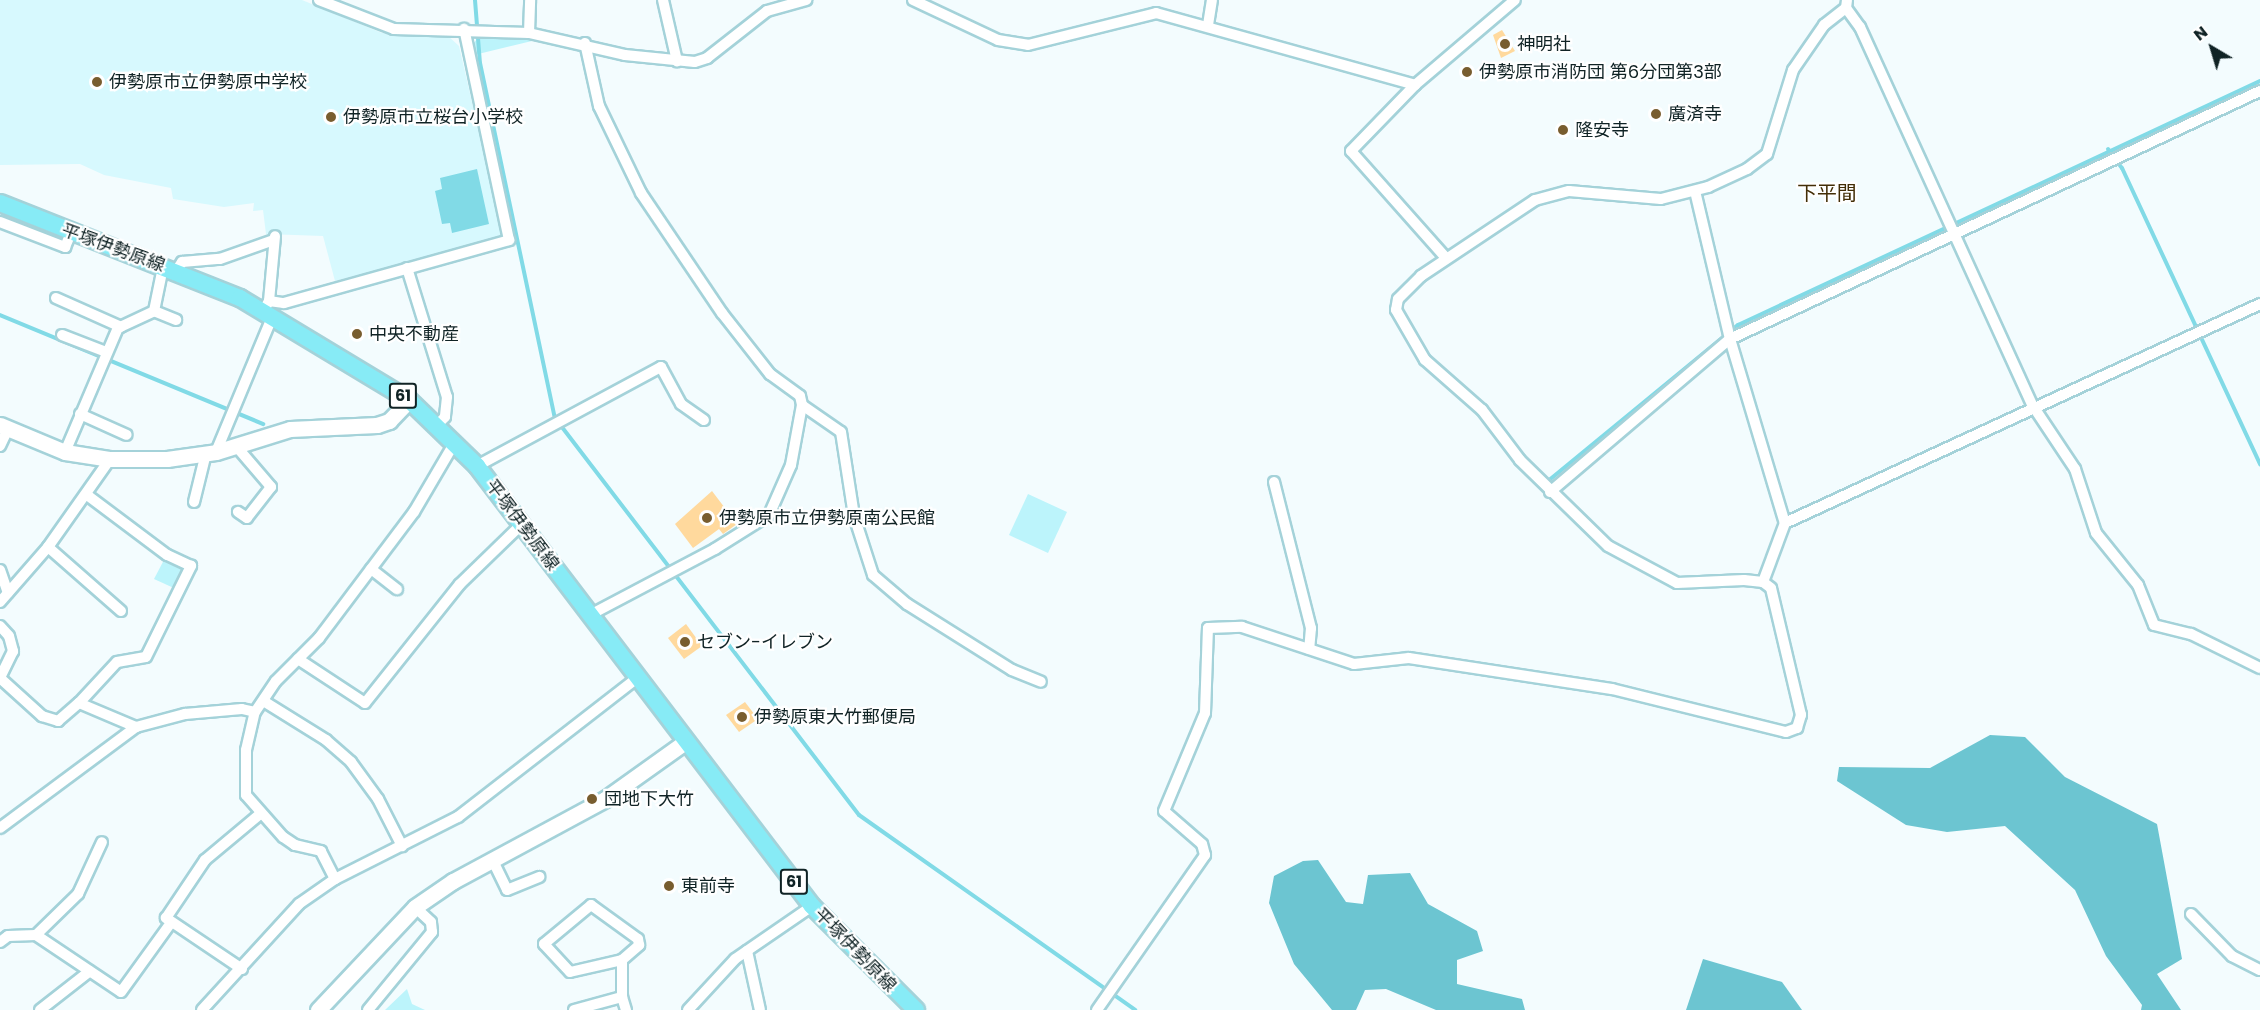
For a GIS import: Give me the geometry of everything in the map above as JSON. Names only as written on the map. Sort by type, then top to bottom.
[{"type":"main road","name":"平塚伊勢原線","points":[[0,203],[268,309],[409,400],[455,441],[477,466],[636,679],[812,906],[916,1010]]},
{"type":"street","points":[[319,0],[394,29],[464,29],[530,33],[585,43],[625,56],[677,61],[707,58],[766,6],[806,0]]},
{"type":"street","points":[[530,0],[530,33]]},
{"type":"street","points":[[663,0],[677,61]]},
{"type":"street","points":[[913,0],[998,40],[1028,45],[1156,13],[1208,25],[1415,85]]},
{"type":"street","points":[[1208,25],[1212,0]]},
{"type":"street","points":[[1446,258],[1351,151],[1415,85],[1515,0]]},
{"type":"street","points":[[1763,582],[1677,583],[1608,546],[1550,492],[1482,410],[1425,360],[1401,323],[1398,299],[1446,258],[1520,207],[1554,194],[1587,190],[1661,199],[1695,191],[1747,169],[1767,154],[1793,70],[1824,25],[1846,4],[1860,27],[1952,233],[2033,406],[2075,469],[2096,533],[2138,585],[2154,625],[2191,634],[2260,668]]},
{"type":"street","points":[[268,309],[509,240],[464,29]]},
{"type":"street","points":[[585,43],[599,106],[641,193],[722,313],[770,374],[800,396],[802,405],[790,465],[769,515],[715,549],[590,615]]},
{"type":"street","points":[[1550,492],[1730,339],[1952,233],[2260,91]]},
{"type":"street","points":[[1695,191],[1730,339],[1785,523],[1763,582]]},
{"type":"street","points":[[0,222],[65,247],[71,233]]},
{"type":"street","points":[[65,452],[106,352],[121,327],[154,311],[170,269],[182,262],[220,259],[275,238],[268,309],[211,452],[194,502]]},
{"type":"street","points":[[408,268],[447,397],[445,417],[437,425]]},
{"type":"street","points":[[56,298],[121,327]]},
{"type":"street","points":[[1785,523],[2033,406],[2260,304]]},
{"type":"street","points":[[154,311],[176,320]]},
{"type":"street","points":[[62,335],[106,352]]},
{"type":"street","points":[[477,466],[660,367],[681,404],[704,420]]},
{"type":"street","points":[[0,446],[4,427],[65,452],[110,459],[167,459],[236,446],[290,429],[377,425],[389,421],[409,400]]},
{"type":"street","points":[[802,405],[841,432],[854,516],[873,575],[907,604],[1012,670],[1041,682]]},
{"type":"street","points":[[80,414],[127,435]]},
{"type":"street","points":[[335,879],[321,850],[295,845],[260,814],[246,795],[246,750],[255,712],[265,702],[276,681],[298,659],[414,512],[455,441]]},
{"type":"street","points":[[236,446],[271,487],[246,517]]},
{"type":"street","points":[[4,598],[48,547],[87,495],[110,459]]},
{"type":"street","points":[[1274,482],[1311,628],[1309,649]]},
{"type":"street","points":[[0,626],[9,636],[13,651],[0,678],[42,716],[58,721],[79,703],[117,662],[146,657],[191,566],[167,555],[87,495]]},
{"type":"street","points":[[298,659],[365,703],[460,584],[522,524]]},
{"type":"street","points":[[48,547],[121,611]]},
{"type":"street","points":[[371,568],[397,589]]},
{"type":"street","points":[[0,570],[4,598]]},
{"type":"street","points":[[1097,1010],[1205,855],[1202,844],[1164,811],[1205,712],[1208,628],[1242,627],[1353,664],[1409,658],[1612,689],[1786,732],[1797,728],[1801,715],[1777,599],[1763,582]]},
{"type":"street","points":[[202,1010],[242,969],[292,910],[335,879],[458,817],[636,679]]},
{"type":"street","points":[[265,702],[326,740],[351,762],[378,799],[402,846]]},
{"type":"street","points":[[79,703],[136,727]]},
{"type":"street","points":[[0,828],[136,727],[185,714],[242,709],[255,712]]},
{"type":"street","points":[[318,1010],[415,907],[605,799],[685,742]]},
{"type":"street","points":[[242,969],[212,944],[170,924],[166,918],[205,860],[260,814]]},
{"type":"street","points":[[36,935],[78,894],[102,842]]},
{"type":"street","points":[[493,861],[508,894],[540,877]]},
{"type":"street","points":[[622,960],[570,972],[544,944],[591,905],[638,939],[639,945],[622,960],[622,996],[626,1010]]},
{"type":"street","points":[[688,1010],[747,951],[812,906]]},
{"type":"street","points":[[368,1010],[432,932],[431,922],[415,907]]},
{"type":"street","points":[[2191,914],[2232,956],[2260,970]]},
{"type":"street","points":[[0,942],[8,936],[36,935],[121,992],[170,924]]},
{"type":"street","points":[[747,951],[760,1010]]},
{"type":"street","points":[[40,1010],[90,971]]},
{"type":"street","points":[[574,1010],[622,996]]},
{"type":"shaded area","name":"伊勢原市立桜台小学校","points":[[0,0],[302,0],[382,33],[447,35],[459,46],[502,231],[499,239],[335,281],[323,236],[266,234],[263,210],[253,211],[254,203],[224,207],[173,199],[171,188],[104,175],[80,164],[0,165]]},
{"type":"shaded area","points":[[480,36],[532,41],[474,55],[469,48]]},
{"type":"shaded area","points":[[477,169],[489,224],[452,233],[450,223],[442,224],[435,191],[442,189],[440,178]]},
{"type":"shaded area","points":[[1028,494],[1067,512],[1048,553],[1009,535]]},
{"type":"shaded area","points":[[165,558],[185,568],[176,589],[154,579]]},
{"type":"shaded area","points":[[1990,735],[2025,737],[2065,777],[2157,824],[2182,959],[2157,974],[2181,1010],[2141,1010],[2142,1005],[2106,956],[2075,890],[2005,826],[1947,832],[1906,825],[1837,781],[1839,767],[1930,768]]},
{"type":"shaded area","points":[[1318,860],[1346,902],[1363,904],[1368,875],[1410,873],[1428,904],[1477,931],[1483,951],[1457,960],[1457,984],[1522,999],[1525,1010],[1436,1010],[1386,989],[1365,990],[1356,1010],[1332,1010],[1294,964],[1269,903],[1274,876],[1303,861]]},
{"type":"shaded area","points":[[1703,959],[1782,982],[1802,1010],[1686,1010]]},
{"type":"shaded area","points":[[407,989],[412,1004],[425,1010],[385,1010]]},
{"type":"building","name":"神明社","points":[[1502,30],[1515,51],[1501,58],[1493,35]]},
{"type":"building","name":"伊勢原市立伊勢原南公民館","points":[[712,491],[737,524],[723,534],[719,529],[693,548],[675,524]]},
{"type":"building","name":"セブン-イレブン","points":[[686,624],[702,646],[684,659],[668,638]]},
{"type":"building","name":"伊勢原東大竹郵便局","points":[[745,702],[758,719],[739,732],[726,715]]},
{"type":"waterway","points":[[475,0],[480,63],[555,418],[859,815],[1135,1010]]},
{"type":"waterway","points":[[1548,481],[1738,325],[2260,81]]},
{"type":"waterway","points":[[2108,149],[2122,168],[2260,464]]},
{"type":"waterway","points":[[0,315],[263,424]]},
{"type":"place","name":"神明社","points":[[1505,44]]},
{"type":"place","name":"伊勢原市消防団 第6分団第3部","points":[[1467,72]]},
{"type":"place","name":"伊勢原市立伊勢原中学校","points":[[97,82]]},
{"type":"place","name":"廣済寺","points":[[1656,114]]},
{"type":"place","name":"伊勢原市立桜台小学校","points":[[331,117]]},
{"type":"place","name":"隆安寺","points":[[1563,130]]},
{"type":"place","name":"中央不動産","points":[[357,334]]},
{"type":"place","name":"伊勢原市立伊勢原南公民館","points":[[707,518]]},
{"type":"place","name":"セブン-イレブン","points":[[685,642]]},
{"type":"place","name":"伊勢原東大竹郵便局","points":[[742,717]]},
{"type":"place","name":"団地下大竹","points":[[592,799]]},
{"type":"place","name":"東前寺","points":[[669,886]]},
{"type":"district","name":"下平間","points":[[1827,193]]}]
